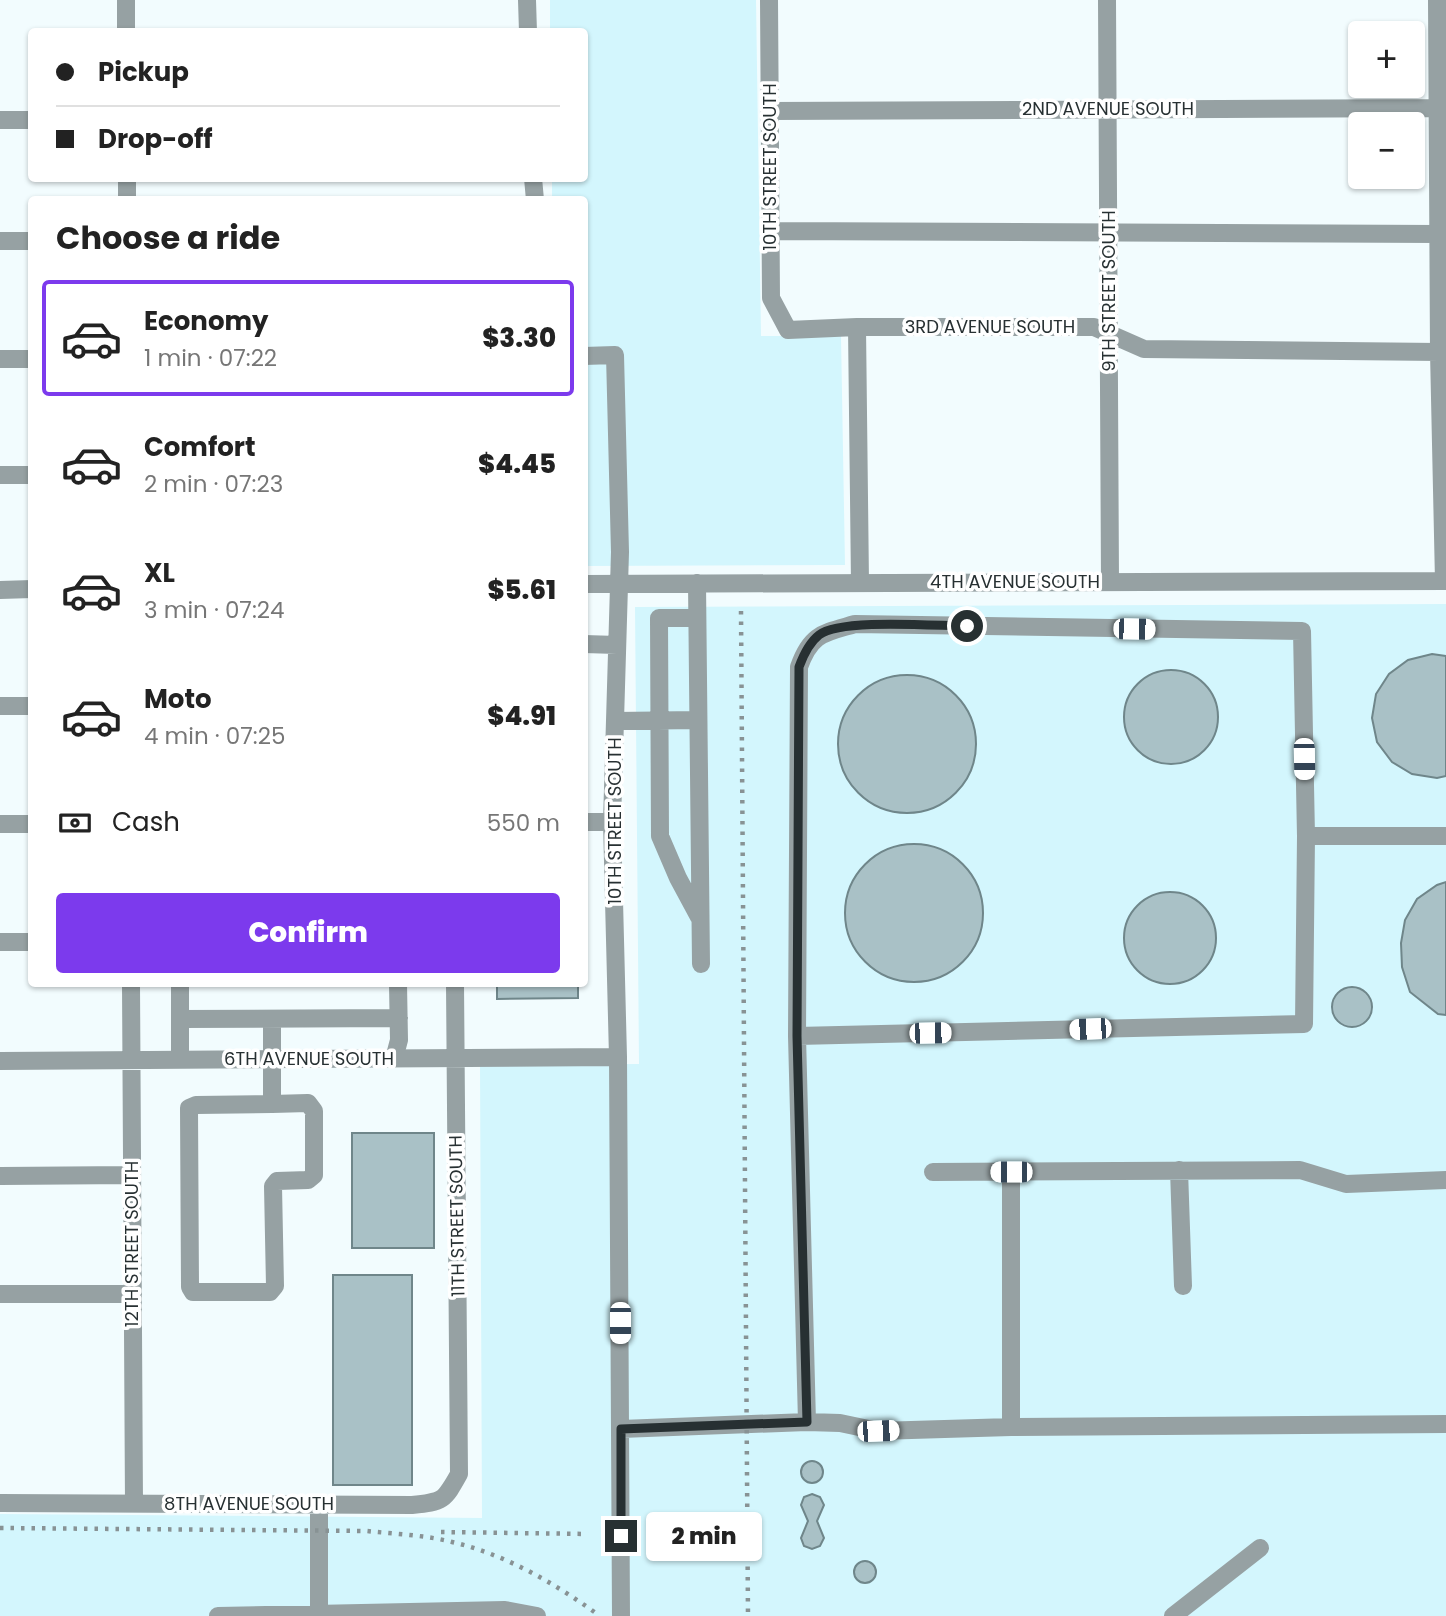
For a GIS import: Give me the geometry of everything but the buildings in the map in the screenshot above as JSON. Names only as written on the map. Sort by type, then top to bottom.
[{"type":"street","points":[[126,0],[126,28]]},
{"type":"street","points":[[527,0],[528,28]]},
{"type":"street","name":"10TH STREET SOUTH","points":[[769,0],[771,298],[788,330]]},
{"type":"street","name":"9TH STREET SOUTH","points":[[1107,0],[1110,582]]},
{"type":"street","points":[[1437,0],[1442,108],[1438,234],[1445,581]]},
{"type":"street","name":"2ND AVENUE SOUTH","points":[[770,111],[1442,108]]},
{"type":"street","points":[[0,120],[28,120]]},
{"type":"street","points":[[771,231],[1438,234]]},
{"type":"street","points":[[0,241],[28,241]]},
{"type":"street","points":[[857,327],[860,583]]},
{"type":"street","name":"3RD AVENUE SOUTH","points":[[788,330],[857,327],[1094,327],[1144,349],[1439,352]]},
{"type":"street","name":"10TH STREET SOUTH","points":[[588,356],[615,355],[620,552],[612,822],[618,1058],[621,1616]]},
{"type":"street","points":[[0,359],[28,359]]},
{"type":"street","points":[[0,475],[28,475]]},
{"type":"street","name":"4TH AVENUE SOUTH","points":[[588,584],[1445,581]]},
{"type":"street","points":[[697,583],[701,964]]},
{"type":"street","points":[[0,590],[28,589]]},
{"type":"street","points":[[697,618],[659,618],[660,836],[678,878],[701,920]]},
{"type":"street","points":[[797,1036],[1304,1024],[1306,836],[1302,631],[855,624],[820,634],[803,655],[799,667],[797,1036],[807,1422]]},
{"type":"street","points":[[588,644],[617,645]]},
{"type":"street","points":[[0,706],[28,706]]},
{"type":"street","points":[[615,721],[698,720]]},
{"type":"street","points":[[588,822],[612,822]]},
{"type":"street","points":[[0,824],[28,824]]},
{"type":"street","points":[[1306,836],[1446,835]]},
{"type":"street","points":[[0,942],[28,942]]},
{"type":"street","name":"12TH STREET SOUTH","points":[[131,987],[134,1504]]},
{"type":"street","points":[[180,987],[180,1060]]},
{"type":"street","points":[[394,1059],[399,1040],[398,987]]},
{"type":"street","name":"11TH STREET SOUTH","points":[[455,987],[459,1449]]},
{"type":"street","points":[[180,1019],[399,1018]]},
{"type":"street","points":[[272,1019],[272,1104]]},
{"type":"street","name":"6TH AVENUE SOUTH","points":[[0,1061],[618,1058]]},
{"type":"street","points":[[308,1103],[314,1111],[314,1175],[308,1180],[277,1181],[274,1186],[275,1286],[270,1292],[193,1292],[190,1287],[189,1108],[196,1104],[272,1104],[308,1103]]},
{"type":"street","points":[[1179,1170],[1183,1286]]},
{"type":"street","points":[[933,1172],[1300,1170],[1346,1184],[1446,1180]]},
{"type":"street","points":[[1011,1172],[1011,1427]]},
{"type":"street","points":[[0,1175],[132,1175]]},
{"type":"street","points":[[0,1294],[133,1294]]},
{"type":"street","points":[[621,1429],[807,1422],[840,1423],[878,1431],[1011,1427],[1446,1424]]},
{"type":"street","name":"8TH AVENUE SOUTH","points":[[0,1503],[412,1506],[437,1502],[448,1493],[459,1474],[459,1449]]},
{"type":"street","points":[[319,1505],[320,1614]]},
{"type":"street","points":[[1173,1616],[1260,1549]]},
{"type":"street","points":[[218,1616],[505,1610],[537,1616]]},
{"type":"shaded area","points":[[550,0],[756,0],[761,336],[841,336],[845,565],[588,566],[588,196],[552,196],[552,182],[588,182],[588,28],[550,28]]},
{"type":"shaded area","points":[[1446,604],[1446,1616],[0,1616],[0,1514],[482,1518],[480,1065],[639,1064],[635,607]]},
{"type":"railway","points":[[741,611],[748,1616]]},
{"type":"railway","points":[[0,1528],[367,1531],[431,1538],[452,1542],[511,1562],[565,1592],[600,1616]]},
{"type":"railway","points":[[441,1532],[588,1534]]},
{"type":"route","points":[[621,1536],[621,1429],[807,1422],[797,1036],[799,667],[803,655],[820,634],[855,624],[967,626]]}]
